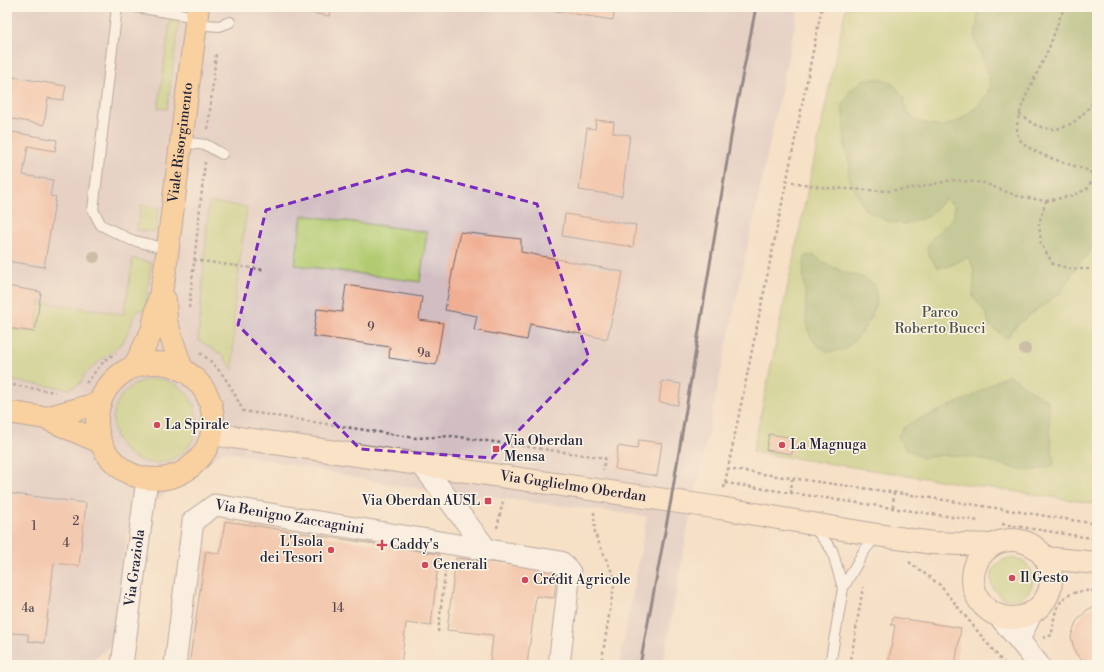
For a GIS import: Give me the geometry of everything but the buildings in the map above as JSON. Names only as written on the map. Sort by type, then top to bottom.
[{"type":"main road","name":"Viale Risorgimento","points":[[134,367],[152,331],[164,278],[197,16]]},
{"type":"main road","name":"Viale Risorgimento","points":[[164,278],[166,321],[182,370]]},
{"type":"main road","points":[[150,363],[167,364],[182,370],[197,381],[208,397],[213,415],[212,434],[206,450],[196,464],[181,474],[164,479],[147,479],[132,475],[119,467],[108,456],[100,442],[96,423],[100,403],[107,388],[119,375],[134,367],[150,363]]},
{"type":"main road","points":[[45,418],[100,403]]},
{"type":"main road","points":[[7,412],[45,418],[100,442]]},
{"type":"main road","name":"Via Guglielmo Oberdan","points":[[212,434],[707,506],[933,543],[992,545],[1003,541],[1015,540],[1027,543],[1038,549],[1045,558]]},
{"type":"main road","name":"Via Guglielmo Oberdan","points":[[933,543],[974,568]]},
{"type":"main road","points":[[992,545],[984,551],[974,568],[973,580],[975,591],[980,601],[988,609],[998,615],[1009,618],[1021,617],[1032,612],[1042,604],[1049,593],[1051,580],[1050,569],[1045,558]]},
{"type":"main road","points":[[1045,558],[1095,563]]},
{"type":"main road","points":[[1051,580],[1095,563]]},
{"type":"street","points":[[422,464],[488,551]]},
{"type":"street","name":"Via Graziola","points":[[120,661],[147,479]]},
{"type":"street","name":"Via Benigno Zaccagnini","points":[[175,665],[194,521],[215,504],[488,551],[562,562],[570,572],[559,665]]},
{"type":"street","points":[[1019,640],[1032,612]]},
{"type":"street","points":[[998,615],[1039,665]]},
{"type":"lane","points":[[117,7],[92,210],[101,225],[131,240],[168,248]]},
{"type":"lane","points":[[136,7],[197,16],[219,26],[230,22]]},
{"type":"lane","points":[[181,142],[206,145],[222,154]]},
{"type":"lane","points":[[812,524],[832,550],[843,588]]},
{"type":"lane","points":[[830,665],[843,588],[864,552],[877,535]]},
{"type":"path","points":[[822,7],[725,483],[980,521]]},
{"type":"path","points":[[786,181],[827,188],[888,191],[921,187],[952,180],[984,183],[1017,196],[1046,200],[1071,196],[1087,189],[1093,180],[1090,171],[1046,157],[1025,144],[1019,138],[1017,127],[1019,114],[1048,50],[1058,19],[1065,7]]},
{"type":"path","points":[[189,311],[219,26]]},
{"type":"path","points":[[1019,114],[1040,127],[1055,129],[1071,125],[1087,112],[1097,98]]},
{"type":"path","points":[[1046,200],[1039,223],[1041,244],[1052,264],[1070,269],[1097,269]]},
{"type":"path","points":[[194,260],[265,270]]},
{"type":"path","points":[[85,385],[105,360],[118,352]]},
{"type":"path","points":[[198,352],[219,369],[234,393],[242,411],[416,438],[453,436],[605,458],[602,472]]},
{"type":"path","points":[[7,384],[57,392]]},
{"type":"path","points":[[511,454],[512,444]]},
{"type":"path","points":[[727,469],[894,492],[1097,524]]},
{"type":"path","points":[[791,493],[792,479]]},
{"type":"path","points":[[892,508],[894,492]]},
{"type":"path","points":[[497,531],[503,501]]},
{"type":"path","points":[[594,512],[595,534],[615,579],[601,665]]},
{"type":"path","points":[[995,523],[1097,539]]},
{"type":"path","points":[[438,632],[448,544]]},
{"type":"path","points":[[909,556],[908,561],[940,585],[1005,665]]},
{"type":"path","points":[[850,665],[864,582]]},
{"type":"path","points":[[1043,638],[1052,635],[1053,620],[1057,606],[1068,595],[1084,590],[1097,591]]},
{"type":"highlighted area","points":[[407,170],[537,204],[589,358],[492,458],[360,449],[238,325],[266,210]]},
{"type":"shaded area","points":[[7,7],[799,7],[688,527],[663,665],[619,665],[647,516],[403,487],[224,451],[150,505],[132,503],[114,642],[88,665],[7,665]]},
{"type":"green space","name":"Parco Roberto Bucci","points":[[846,7],[1097,7],[1097,504],[753,452]]},
{"type":"green space","points":[[979,7],[1097,7],[1097,244],[1075,269],[1060,293],[1027,317],[1011,331],[1008,339],[989,325],[987,315],[973,296],[973,266],[968,257],[947,267],[937,267],[929,256],[927,247],[934,236],[954,217],[954,205],[945,199],[928,217],[904,224],[887,221],[864,209],[848,176],[850,165],[845,149],[842,106],[850,91],[865,79],[883,79],[894,85],[904,98],[906,111],[917,121],[939,127],[958,121],[978,106],[988,93],[990,79],[975,38]]},
{"type":"green space","points":[[170,20],[179,22],[167,109],[158,108]]},
{"type":"green space","points":[[209,202],[247,207],[234,307],[233,370],[222,355],[198,340]]},
{"type":"green space","points":[[141,205],[159,208],[156,232],[137,230]]},
{"type":"green space","points":[[302,215],[427,232],[420,282],[295,265]]},
{"type":"green space","points":[[815,255],[820,260],[843,272],[859,276],[874,284],[877,299],[871,318],[860,335],[846,349],[828,352],[816,344],[809,332],[806,319],[806,298],[803,270],[806,256]]},
{"type":"green space","points":[[133,258],[151,263],[145,310],[139,310],[134,315],[130,328],[122,343],[84,375],[81,383],[69,389],[7,380],[7,328],[35,332],[40,302],[124,314]]},
{"type":"green space","points":[[1010,375],[1038,396],[1048,400],[1050,435],[1054,465],[1036,470],[1017,469],[978,458],[944,455],[922,458],[905,448],[898,436],[903,428],[915,421],[971,397],[998,380]]},
{"type":"green space","points":[[155,379],[171,382],[185,391],[194,405],[197,421],[194,437],[185,451],[171,460],[155,463],[139,460],[125,451],[116,437],[113,421],[116,405],[125,391],[139,382]]},
{"type":"green space","points":[[1008,558],[1016,558],[1027,564],[1033,575],[1033,583],[1027,594],[1016,600],[1008,600],[997,594],[991,583],[991,575],[997,564]]},
{"type":"railway","points":[[640,665],[671,500],[735,113],[756,7]]},
{"type":"place","name":"La Spirale","points":[[157,425]]},
{"type":"place","name":"La Magnuga","points":[[782,445]]},
{"type":"place","name":"Via Oberdan Mensa","points":[[496,449]]},
{"type":"place","name":"Via Oberdan AUSL","points":[[488,501]]},
{"type":"place","name":"Caddy's","points":[[382,545]]},
{"type":"place","name":"L'Isola dei Tesori","points":[[331,550]]},
{"type":"place","name":"Generali","points":[[425,565]]},
{"type":"place","name":"Il Gesto","points":[[1012,578]]},
{"type":"place","name":"Crédit Agricole","points":[[525,580]]}]
